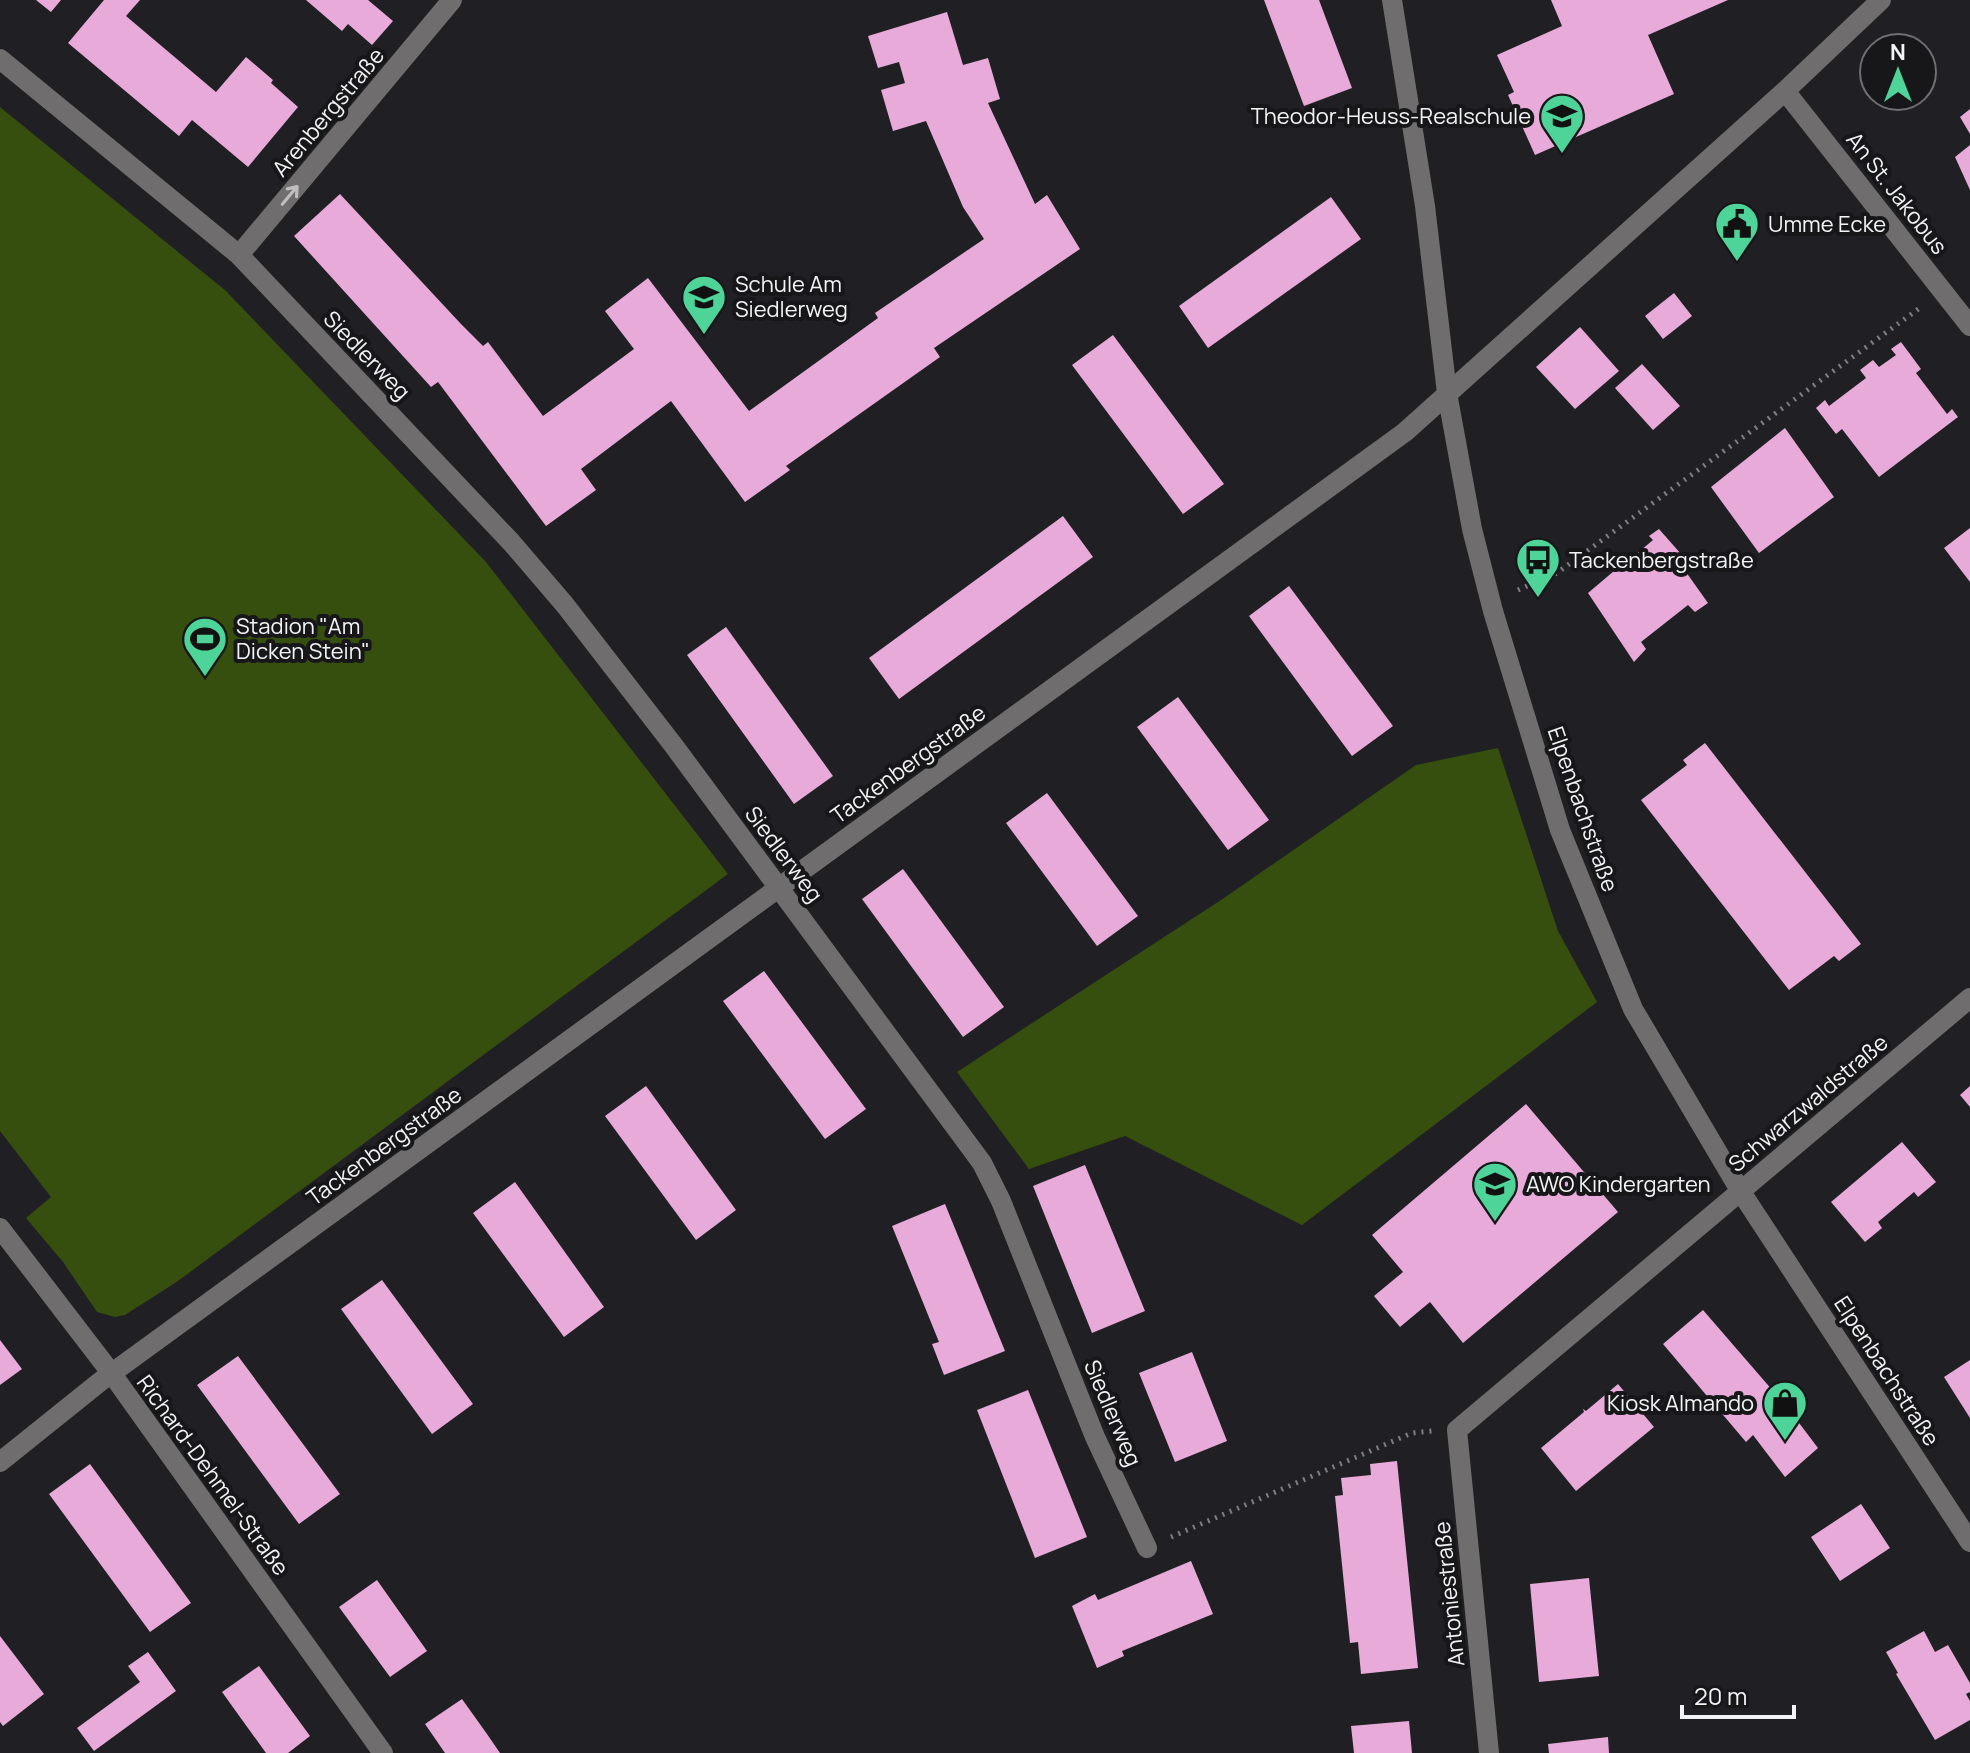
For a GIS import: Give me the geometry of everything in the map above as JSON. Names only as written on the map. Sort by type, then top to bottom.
[{"type":"street","name":"Arenbergstraße","points":[[239,255],[452,0]]},
{"type":"street","name":"Elpenbachstraße","points":[[1392,0],[1425,206],[1447,393],[1472,529],[1560,830],[1633,1009],[1741,1192],[1970,1542]]},
{"type":"street","name":"Tackenbergstraße","points":[[0,1462],[112,1374],[1405,432],[1785,91],[1881,0]]},
{"type":"street","name":"Siedlerweg","points":[[0,59],[239,255],[511,542],[565,605],[674,746],[982,1163],[1001,1201],[1095,1437],[1147,1548]]},
{"type":"street","name":"An St. Jakobus","points":[[1785,91],[1970,326]]},
{"type":"street","name":"Schwarzwaldstraße","points":[[1457,1430],[1970,998]]},
{"type":"street","name":"Richard-Dehmel-Straße","points":[[0,1228],[112,1374],[383,1753]]},
{"type":"street","name":"Antoniestraße","points":[[1457,1430],[1489,1753]]},
{"type":"path","points":[[1491,602],[1557,573],[1943,291]]},
{"type":"path","points":[[1147,1548],[1412,1433],[1457,1430]]},
{"type":"green space","points":[[0,107],[226,291],[486,562],[728,874],[178,1281],[125,1315],[115,1317],[97,1312],[63,1262],[26,1218],[51,1197],[0,1131]]},
{"type":"green space","points":[[1498,748],[1558,931],[1597,1002],[1302,1225],[1125,1136],[1029,1169],[957,1072],[1224,898],[1416,765]]},
{"type":"building","points":[[36,0],[61,0],[51,12]]},
{"type":"building","points":[[104,0],[140,0],[126,16],[216,92],[246,57],[298,107],[248,167],[192,120],[179,136],[68,43]]},
{"type":"building","points":[[306,0],[368,0],[393,21],[372,45],[348,24],[342,31]]},
{"type":"building","points":[[1264,0],[1319,0],[1352,88],[1304,106]]},
{"type":"building","points":[[1551,0],[1728,0],[1648,35],[1674,94],[1535,155],[1508,95],[1514,92],[1497,55],[1562,26]]},
{"type":"building","points":[[947,12],[963,65],[988,58],[1000,99],[988,103],[1035,204],[1047,195],[1080,249],[934,348],[940,357],[786,466],[790,470],[745,502],[671,401],[581,469],[596,490],[546,526],[438,382],[431,387],[294,236],[340,194],[483,346],[488,342],[543,416],[634,349],[605,311],[648,278],[749,411],[878,318],[875,313],[984,239],[963,207],[926,121],[893,131],[881,90],[905,83],[899,62],[878,68],[868,36]]},
{"type":"building","points":[[1970,109],[1970,134],[1960,117]]},
{"type":"building","points":[[1970,145],[1970,190],[1955,157]]},
{"type":"building","points":[[1331,197],[1361,239],[1208,348],[1179,306]]},
{"type":"building","points":[[1674,293],[1692,316],[1663,339],[1645,316]]},
{"type":"building","points":[[1580,327],[1619,371],[1575,409],[1536,367]]},
{"type":"building","points":[[1113,335],[1224,484],[1183,514],[1072,365]]},
{"type":"building","points":[[1901,342],[1921,369],[1916,373],[1947,414],[1952,409],[1958,417],[1879,477],[1842,429],[1836,434],[1816,408],[1825,400],[1829,406],[1866,378],[1860,370],[1873,360],[1879,367],[1896,355],[1891,349]]},
{"type":"building","points":[[1642,364],[1680,406],[1653,430],[1615,388]]},
{"type":"building","points":[[1785,428],[1834,497],[1759,553],[1711,487]]},
{"type":"building","points":[[1063,516],[1093,557],[899,699],[869,658]]},
{"type":"building","points":[[1970,528],[1970,582],[1944,548]]},
{"type":"building","points":[[1659,529],[1681,554],[1676,558],[1708,603],[1695,612],[1688,605],[1641,642],[1646,649],[1634,662],[1588,593],[1614,571],[1608,563],[1622,554],[1628,561],[1653,540],[1649,536]]},
{"type":"building","points":[[1289,586],[1393,726],[1352,756],[1249,616]]},
{"type":"building","points":[[726,627],[833,776],[794,804],[687,655]]},
{"type":"building","points":[[1178,697],[1269,820],[1228,850],[1137,727]]},
{"type":"building","points":[[1705,743],[1861,944],[1839,961],[1834,956],[1789,990],[1641,800],[1687,765],[1683,760]]},
{"type":"building","points":[[1047,793],[1138,916],[1097,946],[1006,823]]},
{"type":"building","points":[[903,869],[1004,1007],[963,1037],[862,899]]},
{"type":"building","points":[[764,971],[866,1109],[825,1139],[723,1001]]},
{"type":"building","points":[[646,1086],[736,1210],[696,1240],[605,1116]]},
{"type":"building","points":[[1970,1086],[1970,1107],[1960,1095]]},
{"type":"building","name":"AWO Kindergarten","points":[[1526,1104],[1618,1212],[1463,1343],[1430,1302],[1400,1327],[1374,1296],[1403,1272],[1372,1235]]},
{"type":"building","points":[[1902,1142],[1936,1182],[1918,1197],[1914,1192],[1878,1222],[1882,1228],[1865,1242],[1831,1202]]},
{"type":"building","points":[[1085,1165],[1145,1311],[1092,1333],[1033,1186]]},
{"type":"building","points":[[515,1182],[604,1307],[564,1337],[473,1213]]},
{"type":"building","points":[[945,1204],[1005,1351],[944,1375],[932,1344],[939,1342],[892,1226]]},
{"type":"building","points":[[382,1280],[473,1404],[432,1434],[341,1309]]},
{"type":"building","points":[[1703,1310],[1787,1407],[1818,1448],[1785,1477],[1753,1435],[1746,1442],[1663,1344]]},
{"type":"building","points":[[0,1340],[22,1369],[0,1385]]},
{"type":"building","points":[[1192,1352],[1227,1441],[1175,1462],[1139,1373]]},
{"type":"building","points":[[238,1356],[340,1494],[299,1524],[197,1385]]},
{"type":"building","points":[[1970,1360],[1970,1418],[1944,1377]]},
{"type":"building","points":[[1618,1384],[1654,1427],[1576,1491],[1541,1448],[1584,1412],[1583,1409],[1586,1411]]},
{"type":"building","points":[[1028,1390],[1087,1537],[1035,1558],[977,1410]]},
{"type":"building","points":[[1397,1461],[1418,1668],[1361,1674],[1358,1642],[1350,1643],[1335,1496],[1343,1495],[1341,1478],[1371,1475],[1370,1464]]},
{"type":"building","points":[[90,1464],[191,1603],[150,1632],[49,1494]]},
{"type":"building","points":[[1861,1504],[1890,1548],[1840,1581],[1811,1537]]},
{"type":"building","points":[[1191,1561],[1213,1614],[1122,1651],[1124,1656],[1097,1668],[1072,1606],[1095,1594],[1098,1600]]},
{"type":"building","points":[[1589,1578],[1599,1676],[1539,1682],[1530,1584]]},
{"type":"building","points":[[377,1580],[427,1651],[390,1677],[339,1607]]},
{"type":"building","points":[[1924,1631],[1935,1652],[1948,1645],[1970,1683],[1970,1692],[1966,1694],[1970,1701],[1970,1720],[1935,1740],[1886,1652]]},
{"type":"building","points":[[0,1636],[44,1694],[3,1726],[0,1722]]},
{"type":"building","points":[[148,1652],[176,1691],[94,1751],[77,1728],[140,1682],[128,1666]]},
{"type":"building","points":[[259,1666],[310,1736],[288,1753],[266,1753],[222,1692]]},
{"type":"building","points":[[462,1699],[500,1753],[445,1753],[425,1724]]},
{"type":"building","points":[[1409,1721],[1412,1753],[1354,1753],[1351,1726]]},
{"type":"building","points":[[1608,1737],[1609,1753],[1549,1753],[1548,1744]]},
{"type":"place","name":"Theodor-Heuss-Realschule","points":[[1562,155]]},
{"type":"place","name":"Umme Ecke","points":[[1737,263]]},
{"type":"place","name":"Schule Am Siedlerweg","points":[[704,336]]},
{"type":"place","name":"Tackenbergstraße","points":[[1538,599]]},
{"type":"place","name":"Stadion \"Am Dicken Stein\"","points":[[205,678]]},
{"type":"place","name":"AWO Kindergarten","points":[[1495,1223]]},
{"type":"place","name":"Kiosk Almando","points":[[1785,1442]]}]
